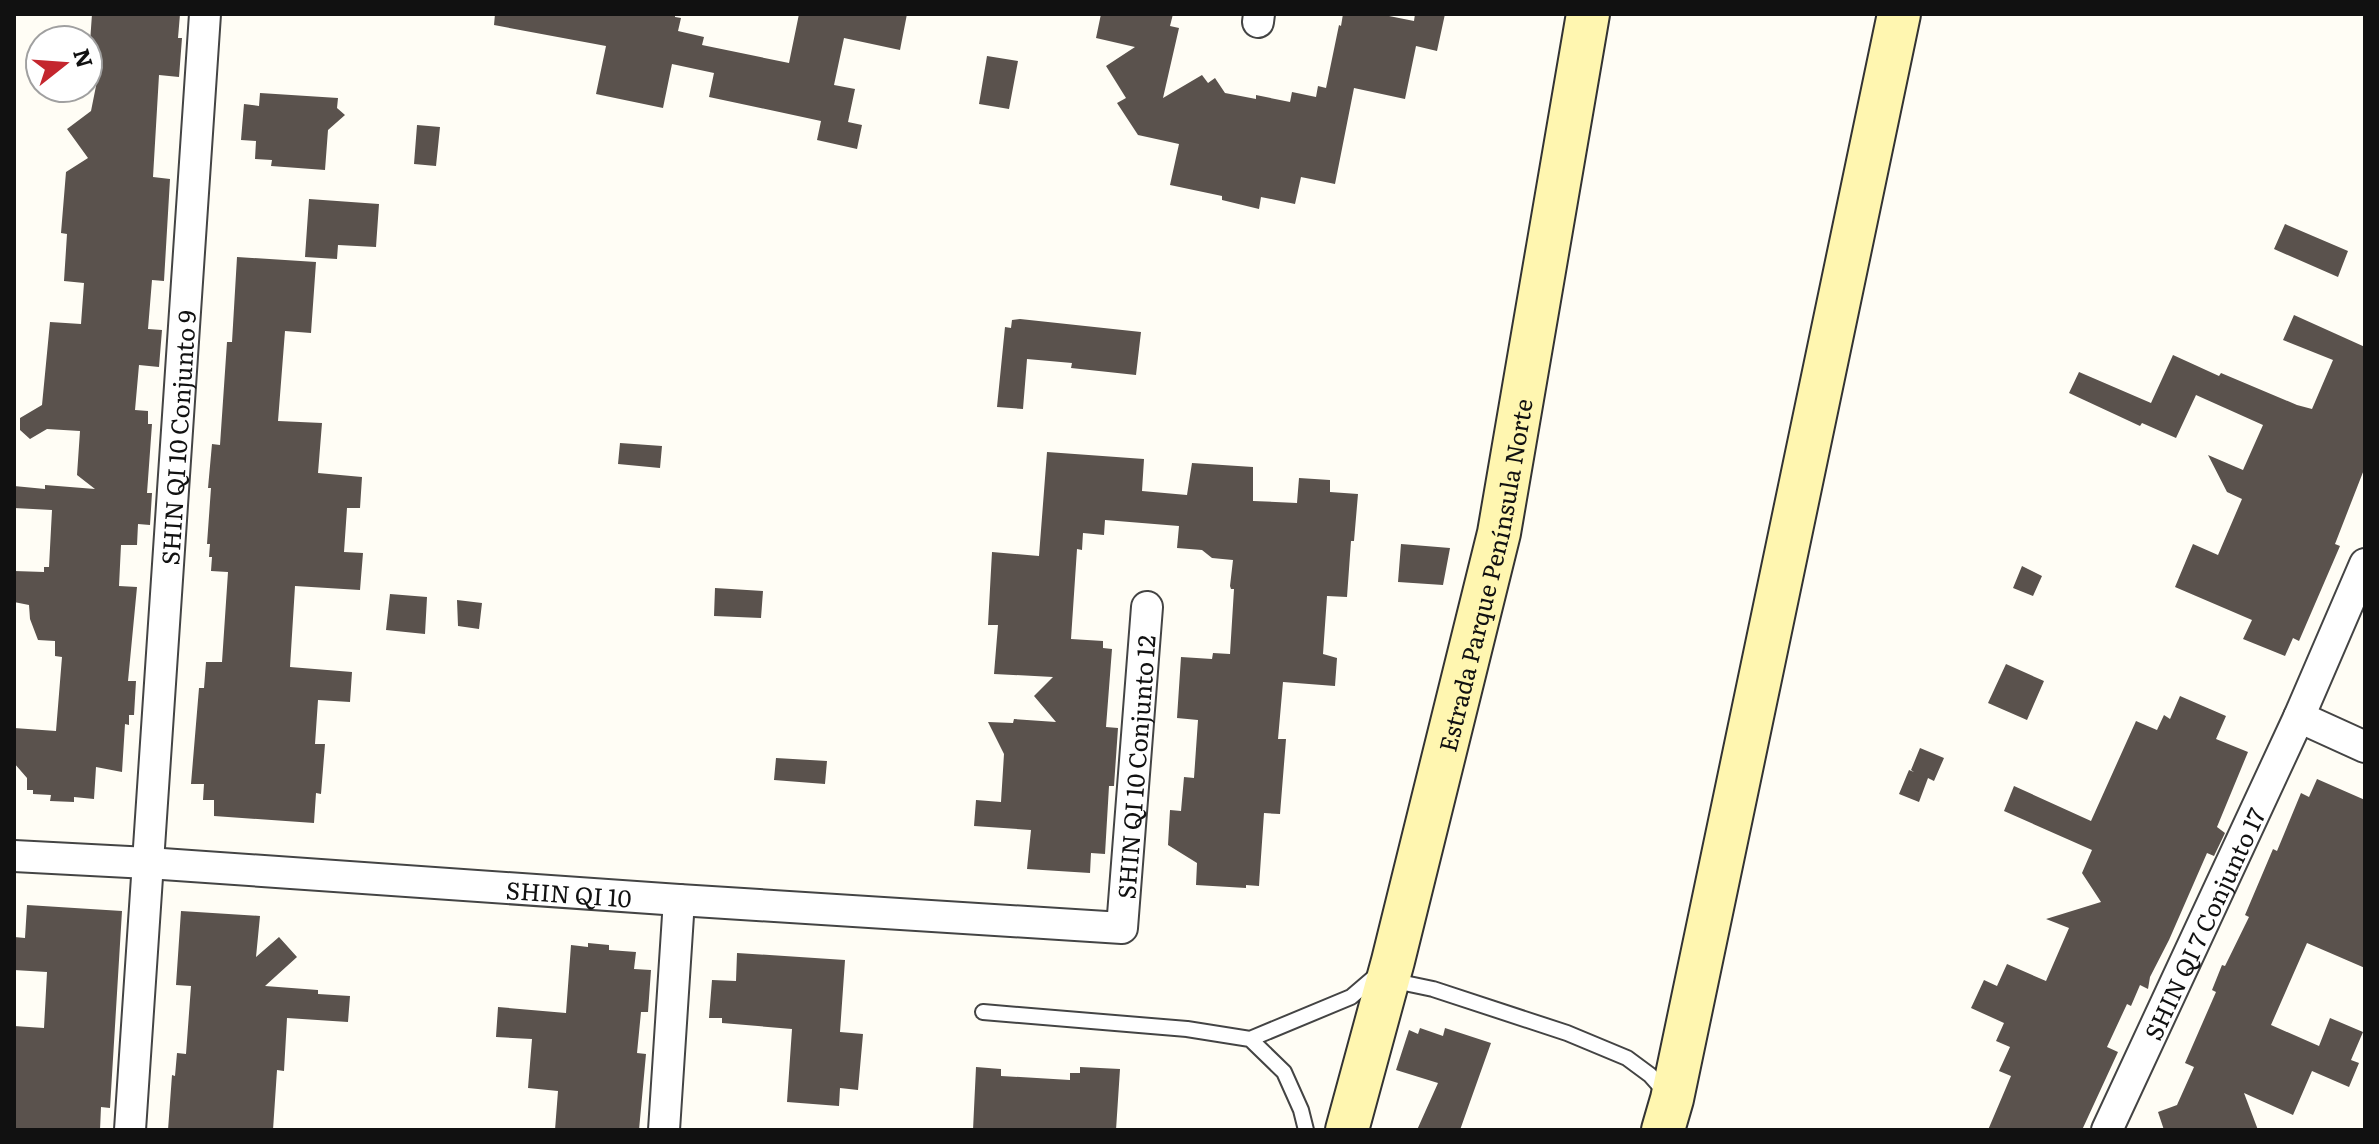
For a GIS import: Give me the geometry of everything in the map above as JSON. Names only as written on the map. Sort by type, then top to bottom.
[{"type":"main road","name":"Estrada Parque Península Norte","points":[[1347,1130],[1391,970],[1499,533],[1588,14]]},
{"type":"main road","points":[[1668,1115],[1899,14]]},
{"type":"street","name":"SHIN QI 10 Conjunto 9","points":[[130,1130],[205,14]]},
{"type":"street","name":"SHIN QI 7 Conjunto 17","points":[[2107,1130],[2299,717],[2365,564]]},
{"type":"street","name":"SHIN QI 10 Conjunto 12","points":[[1122,928],[1147,607]]},
{"type":"street","points":[[2299,717],[2365,747]]},
{"type":"street","name":"SHIN QI 10","points":[[14,856],[1122,928]]},
{"type":"street","points":[[664,1130],[679,900]]},
{"type":"lane","points":[[983,1012],[1187,1029],[1250,1039],[1351,997],[1391,970],[1433,989],[1567,1033],[1627,1058],[1650,1075],[1668,1115]]},
{"type":"lane","points":[[1250,1039],[1284,1072],[1301,1110],[1306,1130]]},
{"type":"building","points":[[92,14],[180,14],[178,38],[182,38],[179,77],[159,75],[153,177],[170,179],[164,281],[152,280],[148,329],[162,330],[159,367],[139,365],[135,410],[148,411],[148,424],[152,424],[147,493],[152,493],[150,525],[138,524],[137,545],[121,545],[119,586],[137,587],[128,681],[136,681],[134,715],[129,715],[129,725],[125,724],[122,772],[96,767],[94,799],[74,797],[74,802],[50,801],[51,795],[33,794],[33,790],[27,790],[27,778],[14,763],[14,728],[56,731],[62,657],[55,656],[55,641],[38,640],[30,619],[29,605],[14,602],[14,571],[44,572],[44,567],[49,567],[52,510],[14,508],[14,486],[95,489],[77,475],[80,431],[47,429],[30,439],[20,430],[20,418],[42,405],[50,322],[81,324],[84,283],[64,281],[67,234],[61,233],[66,172],[88,158],[67,129],[91,111],[92,104],[104,104],[104,24],[91,24]]},
{"type":"building","points":[[495,14],[675,14],[675,17],[681,18],[678,31],[704,37],[702,45],[789,63],[799,14],[907,14],[900,50],[844,38],[834,85],[855,89],[848,122],[862,125],[857,149],[817,140],[821,121],[709,97],[714,73],[672,64],[663,108],[596,94],[606,46],[494,25]]},
{"type":"building","points":[[1101,14],[1173,14],[1170,26],[1179,28],[1163,98],[1202,75],[1208,83],[1215,78],[1225,93],[1290,102],[1292,92],[1316,97],[1318,86],[1326,88],[1343,14],[1379,14],[1414,21],[1415,14],[1445,14],[1437,51],[1416,46],[1405,99],[1354,88],[1335,184],[1301,177],[1295,204],[1261,197],[1259,209],[1222,200],[1222,196],[1170,185],[1179,144],[1138,135],[1117,103],[1126,98],[1106,66],[1135,47],[1096,38]]},
{"type":"building","points":[[987,56],[1018,61],[1009,109],[979,104]]},
{"type":"building","points":[[260,93],[338,98],[337,108],[345,115],[328,130],[325,170],[271,166],[272,160],[255,159],[256,141],[241,140],[244,104],[259,106]]},
{"type":"building","points":[[417,125],[440,127],[436,166],[414,164]]},
{"type":"building","points":[[309,199],[379,204],[376,247],[338,245],[337,259],[305,257]]},
{"type":"building","points":[[2285,224],[2348,251],[2338,277],[2274,249]]},
{"type":"building","points":[[237,257],[316,262],[311,333],[285,331],[278,421],[322,423],[318,473],[362,477],[360,508],[347,508],[344,552],[363,553],[360,590],[295,586],[290,667],[352,672],[350,702],[318,700],[315,744],[325,744],[321,794],[316,793],[314,823],[214,816],[214,800],[203,800],[204,784],[191,784],[199,688],[204,688],[206,662],[222,662],[228,572],[211,571],[212,557],[209,557],[210,544],[207,544],[211,488],[208,488],[212,444],[220,445],[227,342],[232,342]]},
{"type":"building","points":[[2294,315],[2365,347],[2365,467],[2335,544],[2340,546],[2299,641],[2293,638],[2285,656],[2243,639],[2252,620],[2175,587],[2193,544],[2218,555],[2242,499],[2227,492],[2208,455],[2243,470],[2263,425],[2196,395],[2176,438],[2142,423],[2140,426],[2069,393],[2079,372],[2151,403],[2173,355],[2219,376],[2221,373],[2312,409],[2333,360],[2283,340]]},
{"type":"building","points":[[1012,320],[1141,332],[1136,375],[1071,368],[1072,363],[1027,359],[1023,409],[997,407],[1005,327],[1011,328]]},
{"type":"building","points":[[620,443],[662,446],[660,468],[618,464]]},
{"type":"building","points":[[1047,452],[1144,459],[1142,491],[1187,495],[1192,463],[1253,467],[1253,501],[1297,503],[1299,478],[1330,480],[1330,492],[1358,494],[1347,597],[1327,596],[1323,654],[1337,658],[1335,686],[1283,682],[1278,739],[1286,739],[1280,814],[1264,813],[1259,886],[1196,885],[1197,863],[1168,845],[1170,810],[1181,811],[1184,777],[1194,778],[1198,720],[1177,718],[1181,657],[1212,659],[1213,653],[1230,654],[1234,589],[1230,586],[1233,560],[1212,558],[1202,550],[1177,548],[1179,526],[1105,520],[1104,535],[1083,533],[1082,550],[1077,549],[1071,639],[1103,641],[1103,648],[1112,649],[1106,727],[1118,728],[1114,786],[1109,786],[1105,854],[1091,853],[1090,873],[1027,869],[1031,830],[974,826],[976,800],[1001,802],[1004,754],[988,722],[1013,723],[1014,719],[1056,722],[1034,696],[1053,677],[994,674],[998,625],[988,625],[992,552],[1039,556]]},
{"type":"building","points":[[1401,544],[1450,548],[1443,585],[1398,582]]},
{"type":"building","points":[[2022,566],[2042,576],[2033,596],[2013,588]]},
{"type":"building","points":[[715,588],[763,591],[761,618],[714,616]]},
{"type":"building","points":[[390,594],[427,597],[425,634],[386,630]]},
{"type":"building","points":[[457,600],[482,603],[479,629],[458,626]]},
{"type":"building","points":[[2006,664],[2044,681],[2027,720],[1988,703]]},
{"type":"building","points":[[2180,696],[2226,716],[2216,739],[2248,752],[2217,827],[2225,833],[2214,856],[2207,853],[2150,977],[2148,989],[2140,985],[2131,1006],[2127,1004],[2107,1047],[2118,1052],[2082,1130],[1988,1130],[2011,1076],[1999,1071],[2010,1047],[1996,1041],[2004,1023],[1971,1008],[1984,980],[1997,986],[2007,964],[2046,981],[2069,928],[2046,919],[2101,902],[2082,873],[2092,850],[2004,811],[2014,786],[2091,821],[2136,721],[2157,730],[2164,715],[2170,719]]},
{"type":"building","points":[[1920,748],[1944,758],[1934,781],[1928,778],[1919,802],[1899,794],[1909,770],[1914,772],[1911,770]]},
{"type":"building","points":[[776,758],[827,761],[825,784],[774,780]]},
{"type":"building","points":[[2317,779],[2365,800],[2365,968],[2307,943],[2271,1025],[2319,1046],[2330,1018],[2363,1032],[2351,1060],[2359,1063],[2349,1087],[2312,1071],[2293,1115],[2244,1093],[2258,1130],[2164,1130],[2158,1112],[2177,1105],[2194,1067],[2185,1063],[2216,992],[2212,990],[2222,965],[2225,966],[2249,917],[2245,915],[2301,793],[2309,797]]},
{"type":"building","points":[[27,905],[122,911],[110,1108],[101,1107],[100,1130],[14,1130],[14,1026],[44,1028],[47,972],[14,970],[14,937],[25,938]]},
{"type":"building","points":[[181,911],[260,916],[256,957],[279,937],[297,957],[265,986],[350,996],[348,1022],[287,1018],[284,1071],[277,1070],[273,1130],[168,1130],[172,1075],[175,1076],[177,1053],[186,1054],[191,986],[176,985]]},
{"type":"building","points":[[588,943],[609,945],[609,950],[636,952],[634,969],[651,970],[648,1012],[641,1012],[637,1053],[646,1054],[639,1130],[555,1130],[558,1091],[528,1088],[532,1039],[496,1037],[498,1007],[566,1013],[571,945],[588,947]]},
{"type":"building","points":[[737,953],[845,960],[840,1032],[863,1034],[858,1090],[840,1088],[839,1106],[787,1102],[792,1029],[722,1023],[722,1018],[709,1018],[712,980],[736,981]]},
{"type":"building","points":[[1420,1028],[1443,1036],[1445,1028],[1491,1043],[1460,1130],[1417,1130],[1438,1083],[1396,1070],[1409,1030],[1418,1034]]},
{"type":"building","points":[[976,1067],[1001,1069],[1001,1076],[1070,1080],[1070,1073],[1080,1073],[1080,1067],[1120,1069],[1116,1130],[973,1130]]}]
